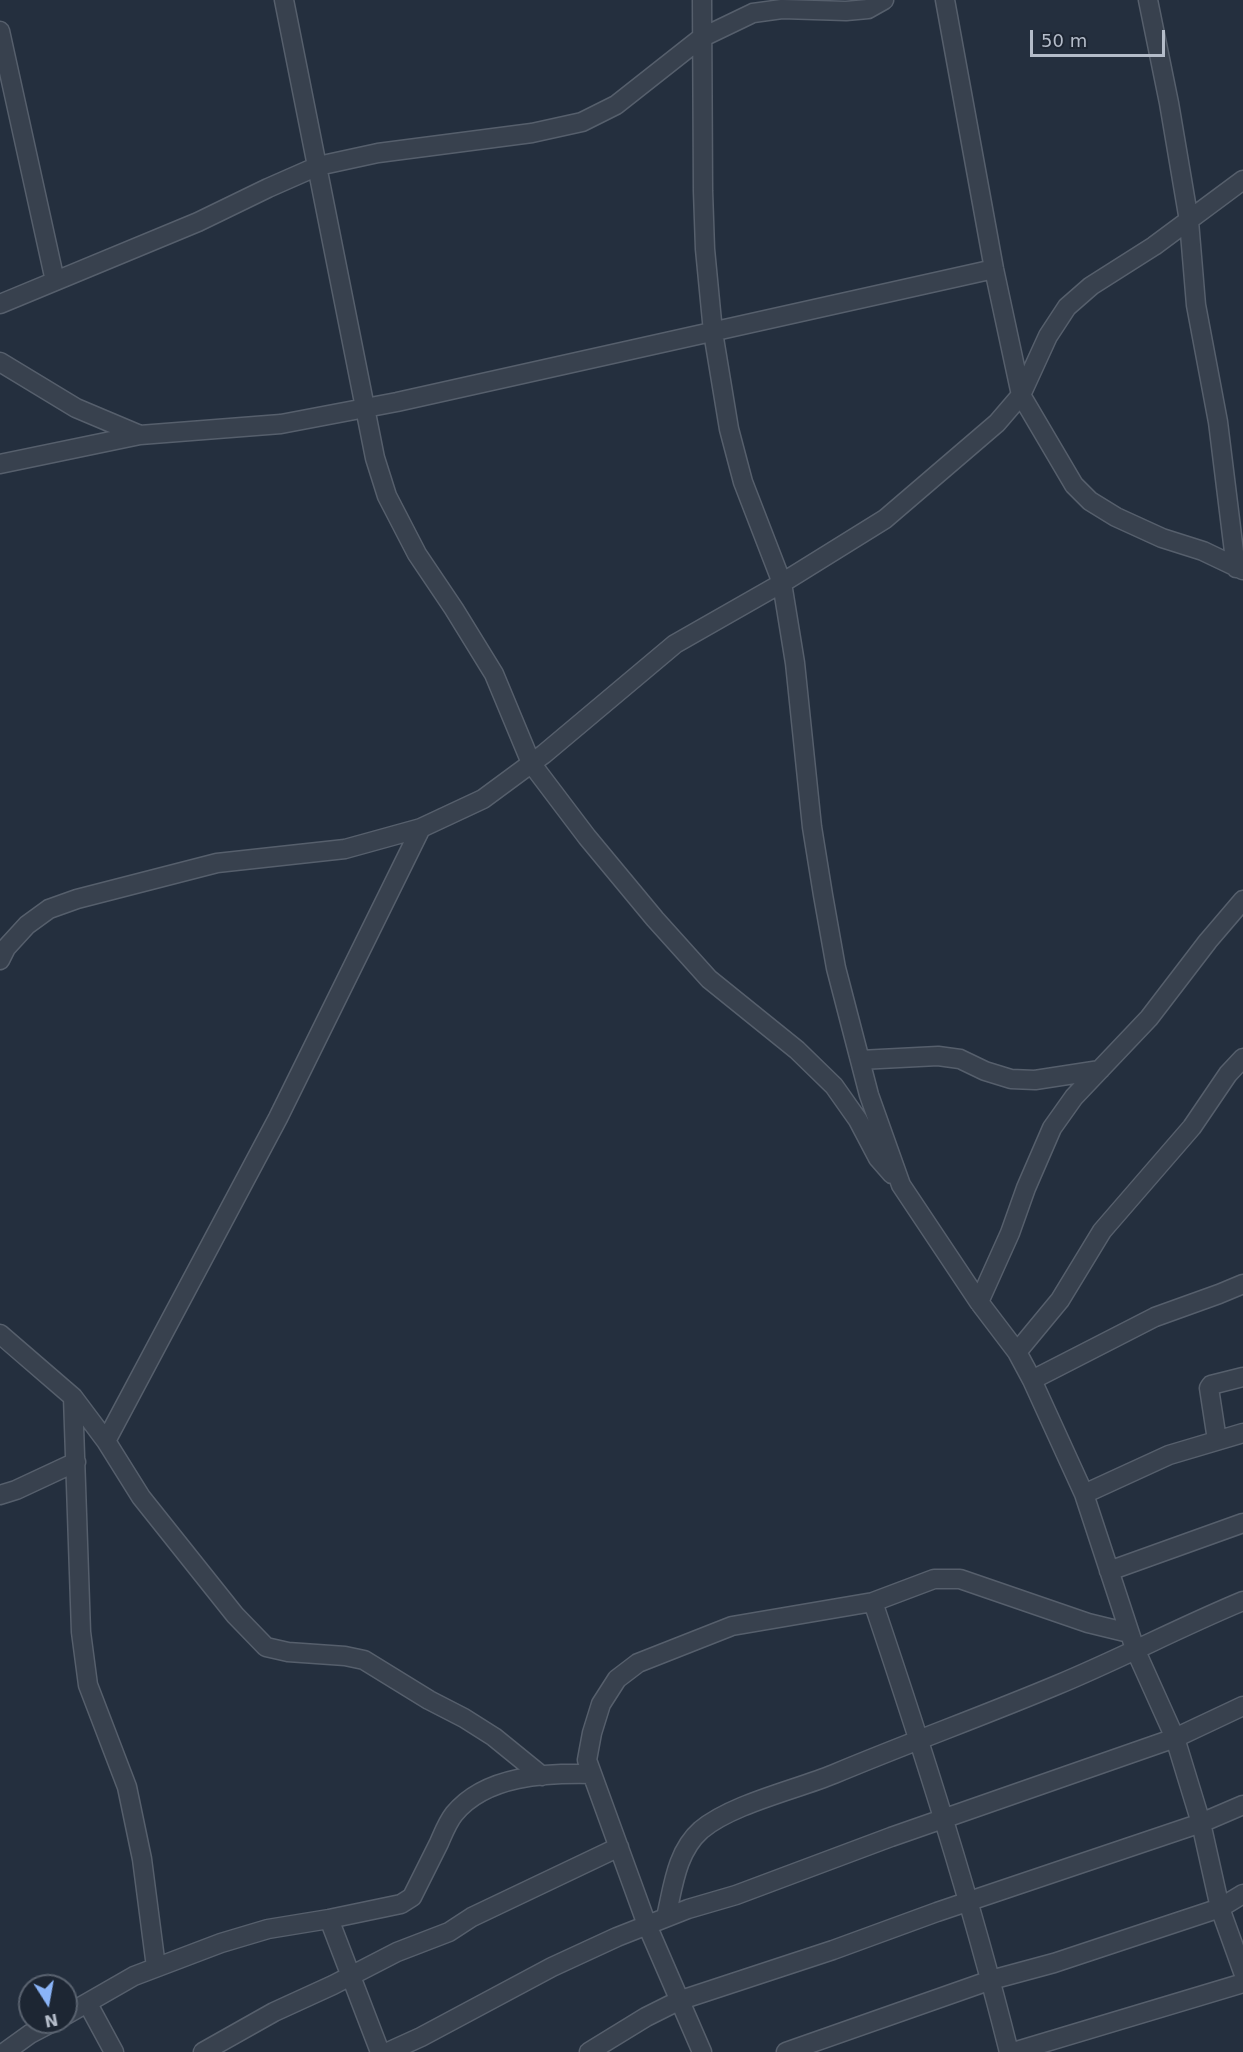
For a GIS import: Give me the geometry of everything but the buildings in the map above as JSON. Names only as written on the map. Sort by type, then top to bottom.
[{"type":"street","points":[[284,0],[367,408],[375,458],[387,496],[417,554],[494,674],[531,763],[602,856],[709,979],[797,1050],[834,1086],[858,1120],[878,1158],[901,1185],[979,1302],[1017,1353],[1032,1380],[1084,1494],[1132,1641],[1175,1738],[1202,1823],[1220,1908],[1243,1972]]},
{"type":"street","points":[[702,0],[705,249],[713,332],[729,429],[742,482],[782,583],[795,663],[812,827],[836,968],[869,1095],[901,1185]]},
{"type":"street","points":[[0,304],[198,222],[318,166],[378,153],[532,133],[582,122],[616,105],[701,38],[753,13],[782,9],[846,11],[868,9],[884,0]]},
{"type":"street","points":[[945,0],[994,270],[1021,395],[1074,485],[1090,501],[1116,517],[1162,538],[1203,551],[1239,569]]},
{"type":"street","points":[[1148,0],[1169,103],[1188,221],[1197,305],[1218,422],[1239,569]]},
{"type":"street","points":[[0,32],[55,281]]},
{"type":"street","points":[[0,960],[6,948],[27,925],[49,909],[77,899],[217,863],[345,849],[421,828],[483,799],[531,763],[675,644],[782,583],[885,519],[997,423],[1021,395],[1048,336],[1067,307],[1091,286],[1154,246],[1243,180]]},
{"type":"street","points":[[0,464],[140,435],[281,424],[367,408],[994,270]]},
{"type":"street","points":[[0,362],[76,408],[140,435]]},
{"type":"street","points":[[106,1441],[278,1118],[421,828]]},
{"type":"street","points":[[979,1302],[1010,1233],[1026,1188],[1052,1128],[1074,1097],[1149,1018],[1208,941],[1243,900]]},
{"type":"street","points":[[860,1060],[938,1056],[960,1059],[985,1071],[1011,1079],[1035,1080],[1100,1070]]},
{"type":"street","points":[[1017,1353],[1060,1300],[1102,1231],[1192,1127],[1228,1074],[1243,1058]]},
{"type":"street","points":[[1032,1380],[1155,1317],[1243,1284]]},
{"type":"street","points":[[0,1334],[73,1397],[106,1441],[141,1497],[198,1571],[235,1616],[266,1647],[288,1652],[345,1656],[364,1660],[494,1737],[542,1776]]},
{"type":"street","points":[[1217,1440],[1209,1389],[1211,1385],[1243,1377]]},
{"type":"street","points":[[73,1397],[81,1632],[88,1685],[127,1787],[141,1859],[156,1967]]},
{"type":"street","points":[[1084,1494],[1169,1455],[1243,1433]]},
{"type":"street","points":[[0,1495],[76,1462]]},
{"type":"street","points":[[1108,1571],[1243,1523]]},
{"type":"street","points":[[702,2052],[647,1925],[586,1760],[601,1704],[617,1679],[638,1663],[732,1626],[873,1602],[934,1579],[960,1579],[1088,1623],[1132,1641]]},
{"type":"street","points":[[666,1917],[680,1860],[688,1845],[700,1831],[724,1815],[1055,1686],[1132,1641],[1243,1601]]},
{"type":"street","points":[[873,1602],[944,1819],[1011,2052],[1243,1983]]},
{"type":"street","points":[[388,2052],[421,2037],[552,1967],[666,1917],[736,1895],[1175,1738],[1243,1706]]},
{"type":"street","points":[[78,2009],[105,1992],[156,1967],[221,1943],[268,1929],[401,1904],[412,1897],[454,1814],[469,1801],[489,1788],[520,1779],[592,1774]]},
{"type":"street","points":[[589,2052],[646,2017],[678,2001],[1202,1823],[1243,1805]]},
{"type":"street","points":[[203,2052],[274,2012],[351,1977],[397,1952],[449,1932],[472,1917],[619,1847]]},
{"type":"street","points":[[786,2052],[991,1980],[1054,1963],[1220,1908],[1243,1894]]},
{"type":"street","points":[[329,1919],[380,2052]]},
{"type":"street","points":[[88,2004],[114,2052]]},
{"type":"street","points":[[5,2052],[30,2034]]}]
